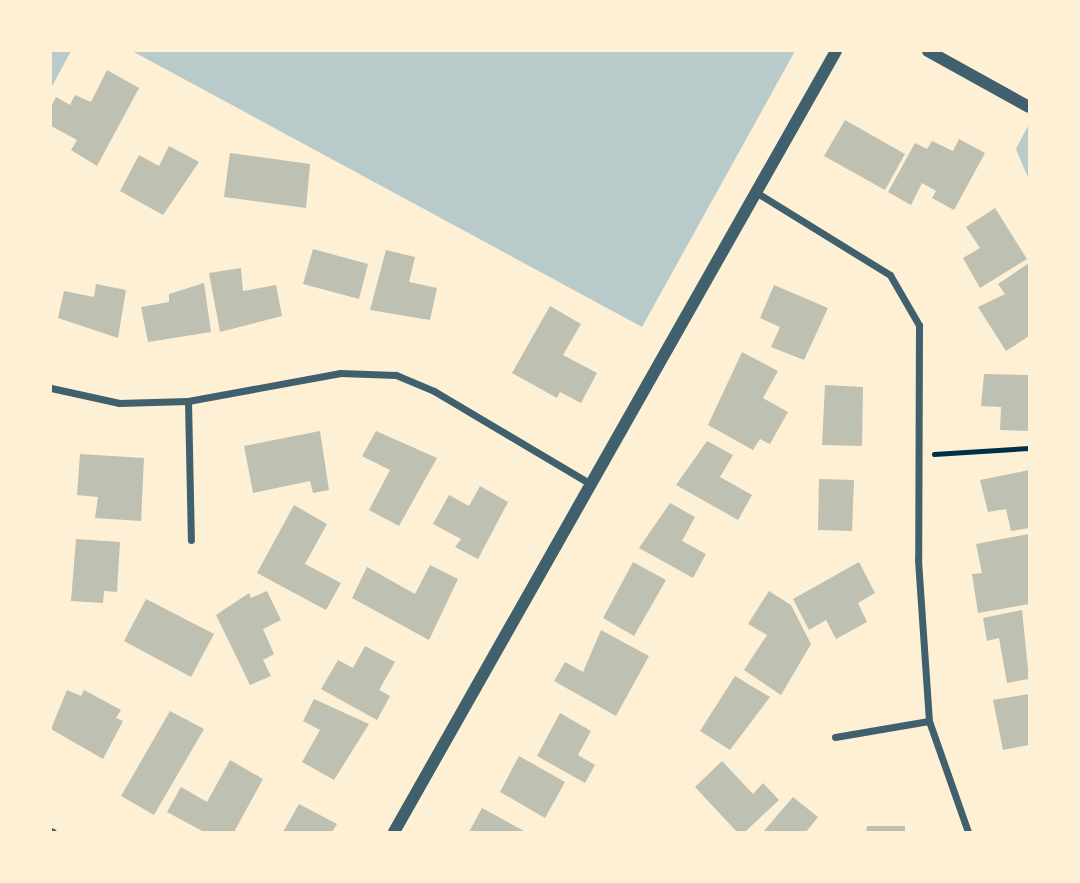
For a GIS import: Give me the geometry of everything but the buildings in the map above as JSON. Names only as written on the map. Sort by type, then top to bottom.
[{"type":"street","points":[[394,832],[587,482],[753,190],[836,51]]},
{"type":"street","points":[[928,51],[1029,107]]},
{"type":"street","points":[[753,190],[890,275],[919,325],[923,454],[918,560],[929,721],[968,832]]},
{"type":"street","points":[[51,388],[119,403],[188,401],[340,373],[396,374],[587,482]]},
{"type":"street","points":[[188,401],[191,540]]},
{"type":"street","points":[[835,737],[929,721]]},
{"type":"path","points":[[923,454],[1029,448]]},
{"type":"shaded area","points":[[51,51],[71,51],[51,88]]},
{"type":"shaded area","points":[[132,51],[795,51],[642,327]]},
{"type":"shaded area","points":[[1029,124],[1029,180],[1016,149]]}]
